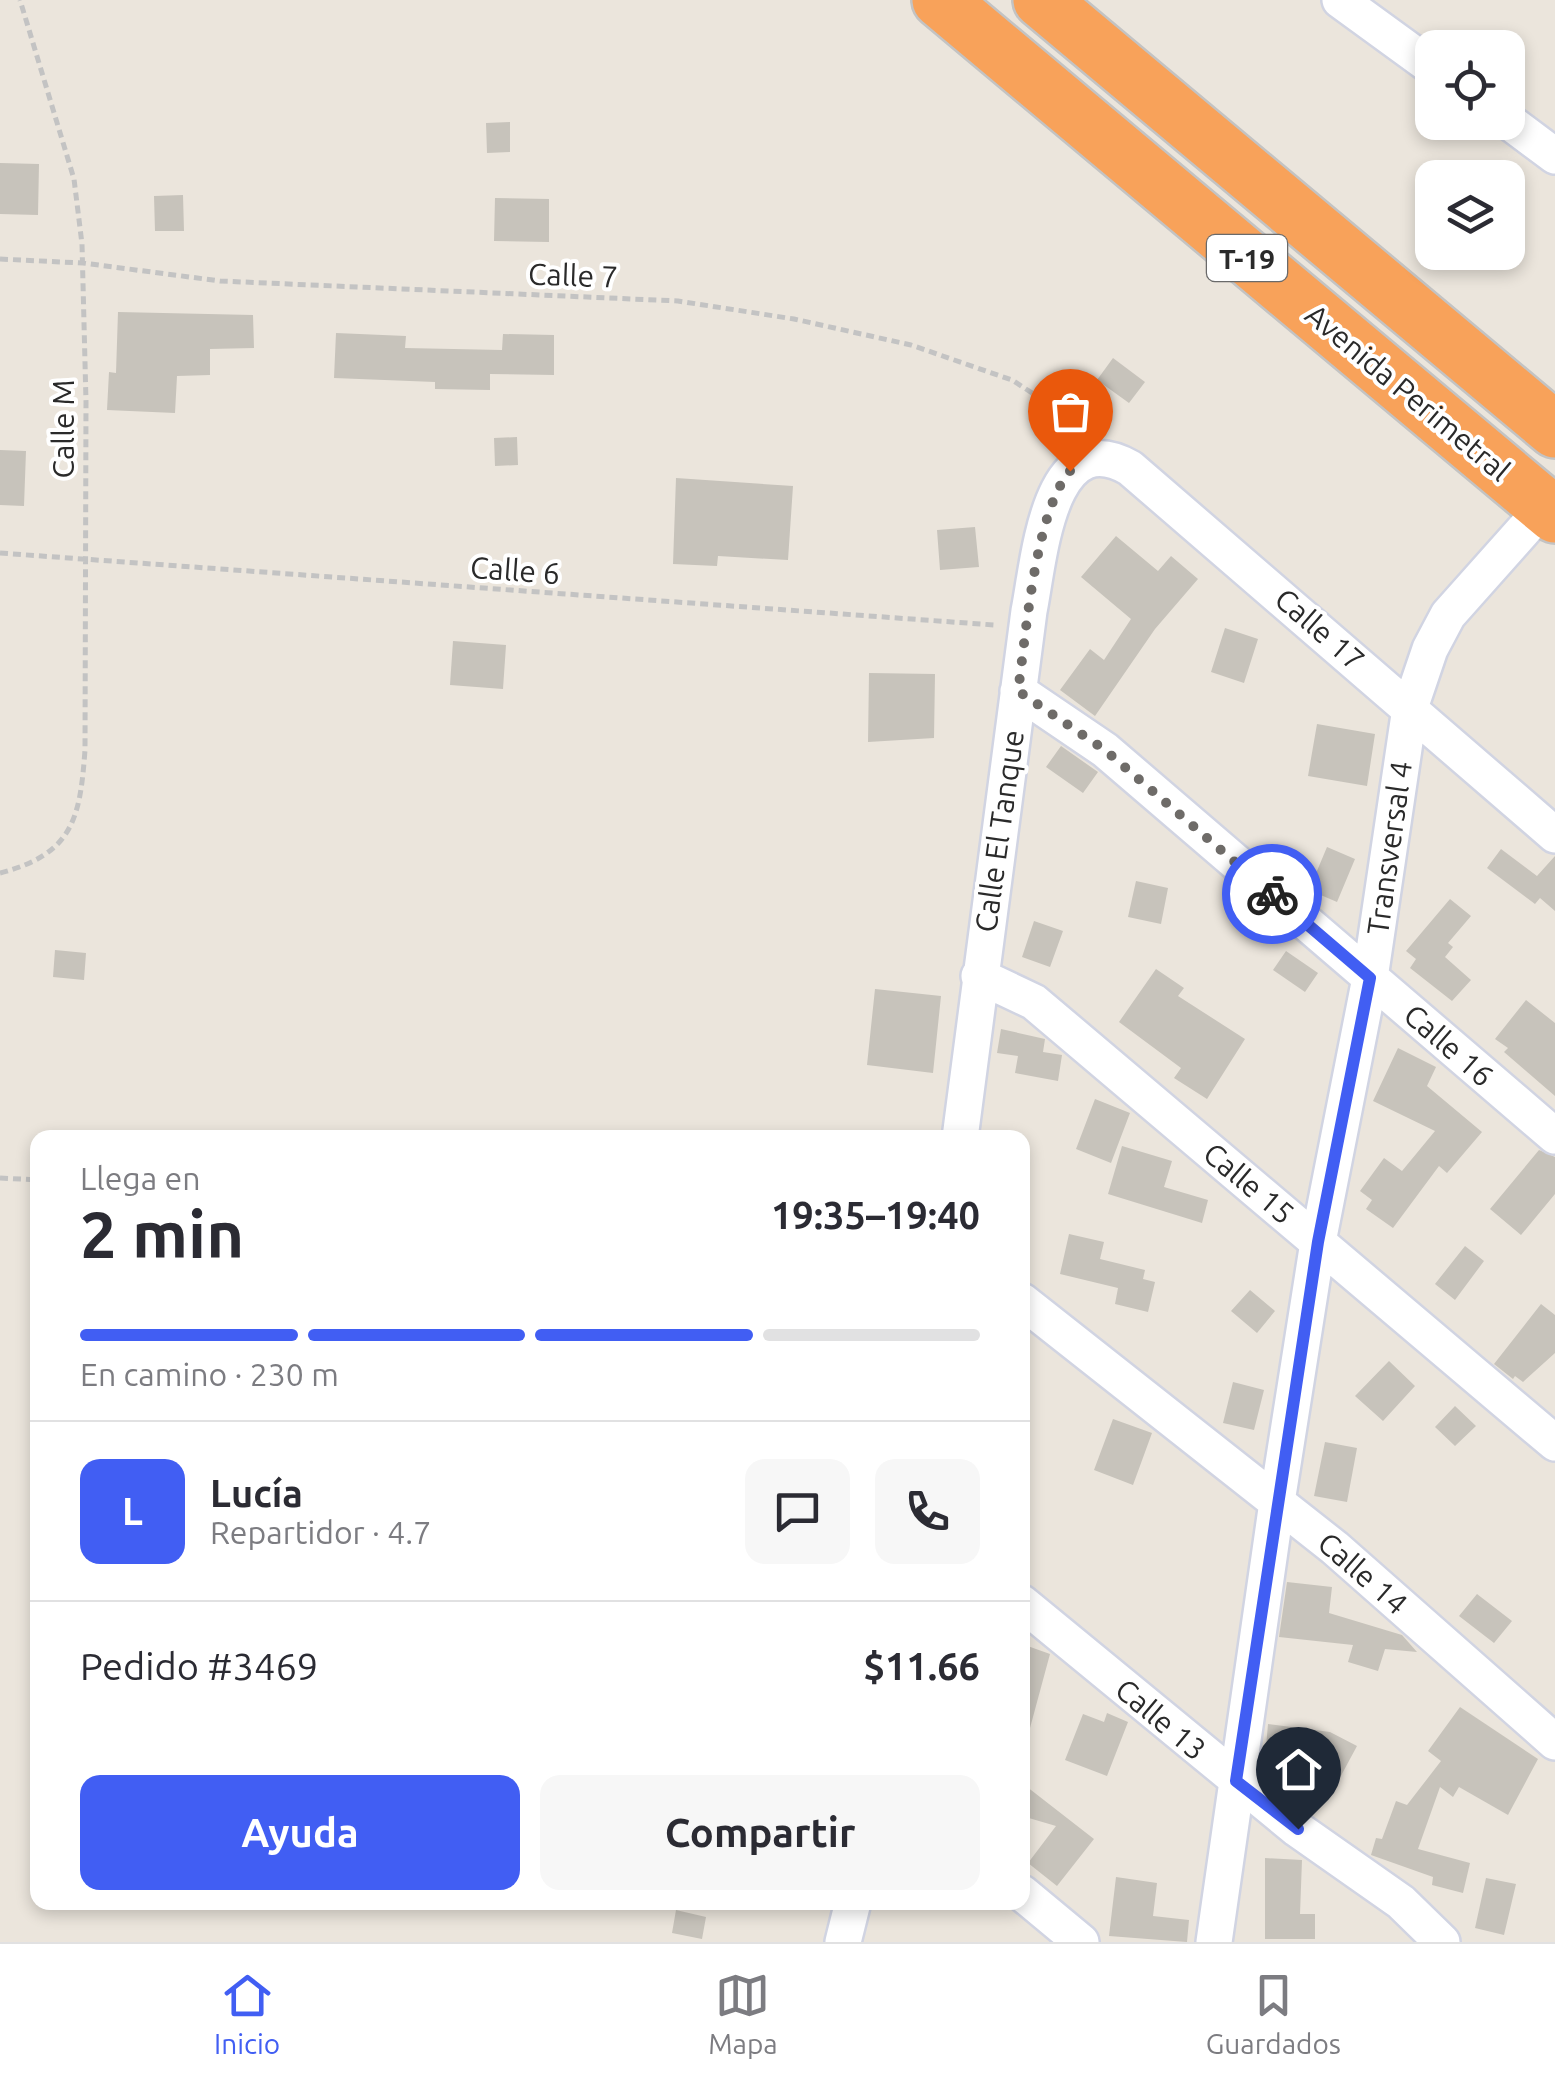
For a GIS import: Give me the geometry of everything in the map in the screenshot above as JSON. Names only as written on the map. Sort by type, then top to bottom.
[{"type":"highway","name":"Avenida Perimetral","points":[[940,0],[1550,510]]},
{"type":"highway","name":"T-19","points":[[1041,0],[1555,430]]},
{"type":"street","points":[[1340,0],[1415,55]]},
{"type":"street","points":[[1525,134],[1555,156]]},
{"type":"street","name":"Calle 17","points":[[1085,465],[1115,460],[1130,468],[1555,836]]},
{"type":"street","name":"Calle El Tanque","points":[[961,1130],[1027,625],[1051,507],[1060,484],[1085,465]]},
{"type":"street","name":"Transversal 4","points":[[1214,1942],[1318,1242],[1370,978],[1410,708],[1430,649],[1448,616],[1550,510]]},
{"type":"street","name":"Calle 16","points":[[1018,691],[1105,750],[1555,1136]]},
{"type":"street","name":"Calle 15","points":[[979,976],[1034,1002],[1555,1443]]},
{"type":"street","name":"Calle 14","points":[[1030,1307],[1335,1548],[1555,1742]]},
{"type":"street","name":"Calle 13","points":[[1030,1611],[1236,1781],[1401,1902],[1442,1942]]},
{"type":"street","points":[[1030,1900],[1082,1942]]},
{"type":"street","points":[[843,1942],[851,1910]]},
{"type":"path","name":"Calle M","points":[[0,872],[46,853],[66,836],[80,806],[86,559],[83,263],[74,179],[20,0]]},
{"type":"path","name":"Calle 7","points":[[0,259],[83,263],[220,281],[678,301],[794,319],[911,345],[1012,380],[1082,422],[1090,431],[1085,465]]},
{"type":"path","name":"Calle 6","points":[[0,553],[780,611],[1027,625]]},
{"type":"path","points":[[0,1178],[30,1180]]},
{"type":"building","points":[[510,122],[510,152],[487,153],[486,123]]},
{"type":"building","points":[[0,163],[39,164],[38,215],[0,214]]},
{"type":"building","points":[[183,195],[184,231],[155,231],[154,196]]},
{"type":"building","points":[[495,198],[549,199],[549,242],[494,241]]},
{"type":"building","points":[[118,312],[253,315],[254,348],[210,349],[210,375],[177,376],[175,413],[107,410],[109,372],[116,373]]},
{"type":"building","points":[[336,333],[406,336],[405,348],[502,350],[503,334],[554,335],[554,375],[490,374],[490,390],[435,389],[435,382],[334,378]]},
{"type":"building","points":[[1113,358],[1145,382],[1129,403],[1097,380]]},
{"type":"building","points":[[517,437],[518,465],[495,466],[494,438]]},
{"type":"building","points":[[0,450],[26,451],[24,506],[0,505]]},
{"type":"building","points":[[676,478],[793,486],[788,560],[718,556],[717,566],[673,564]]},
{"type":"building","points":[[975,527],[979,567],[940,570],[937,530]]},
{"type":"building","points":[[1116,536],[1158,571],[1171,556],[1198,579],[1155,629],[1095,716],[1060,690],[1090,649],[1104,660],[1131,619],[1081,577]]},
{"type":"building","points":[[1225,628],[1258,639],[1244,683],[1211,672]]},
{"type":"building","points":[[453,641],[506,645],[503,689],[450,685]]},
{"type":"building","points":[[869,673],[935,674],[934,738],[868,742]]},
{"type":"building","points":[[1317,724],[1375,734],[1367,786],[1308,776]]},
{"type":"building","points":[[1061,746],[1098,772],[1083,793],[1046,767]]},
{"type":"building","points":[[1327,847],[1355,859],[1337,902],[1309,890]]},
{"type":"building","points":[[1501,849],[1537,876],[1555,856],[1555,911],[1540,898],[1535,904],[1487,868]]},
{"type":"building","points":[[1136,881],[1168,888],[1161,924],[1128,917]]},
{"type":"building","points":[[1450,899],[1471,916],[1448,943],[1453,947],[1445,957],[1471,980],[1452,1001],[1410,968],[1416,959],[1406,951]]},
{"type":"building","points":[[1034,921],[1063,931],[1050,967],[1022,957]]},
{"type":"building","points":[[55,950],[86,953],[84,980],[53,977]]},
{"type":"building","points":[[1286,951],[1318,973],[1305,992],[1273,970]]},
{"type":"building","points":[[1156,969],[1184,988],[1178,996],[1245,1039],[1207,1099],[1174,1078],[1181,1068],[1119,1022]]},
{"type":"building","points":[[875,989],[941,996],[933,1073],[867,1065]]},
{"type":"building","points":[[1526,1000],[1555,1023],[1555,1096],[1504,1052],[1508,1048],[1495,1039]]},
{"type":"building","points":[[1001,1029],[1045,1039],[1043,1052],[1062,1055],[1058,1081],[1015,1073],[1018,1056],[997,1053]]},
{"type":"building","points":[[1398,1048],[1436,1067],[1427,1086],[1482,1132],[1447,1173],[1439,1166],[1393,1228],[1366,1209],[1372,1200],[1360,1191],[1384,1158],[1402,1171],[1435,1131],[1373,1101]]},
{"type":"building","points":[[1095,1099],[1130,1113],[1111,1163],[1076,1149]]},
{"type":"building","points":[[1122,1146],[1172,1161],[1164,1187],[1208,1200],[1202,1223],[1108,1194]]},
{"type":"building","points":[[1539,1150],[1555,1157],[1555,1194],[1521,1235],[1490,1209]]},
{"type":"building","points":[[1069,1234],[1104,1242],[1100,1259],[1145,1270],[1143,1279],[1155,1282],[1148,1312],[1115,1304],[1118,1288],[1060,1274]]},
{"type":"building","points":[[1465,1246],[1484,1261],[1455,1300],[1435,1284]]},
{"type":"building","points":[[1250,1290],[1275,1311],[1257,1333],[1231,1311]]},
{"type":"building","points":[[1541,1304],[1555,1315],[1555,1353],[1523,1382],[1515,1376],[1513,1379],[1494,1364]]},
{"type":"building","points":[[1389,1361],[1415,1386],[1383,1421],[1355,1396]]},
{"type":"building","points":[[1233,1382],[1264,1390],[1254,1430],[1223,1423]]},
{"type":"building","points":[[1455,1406],[1476,1426],[1455,1446],[1435,1427]]},
{"type":"building","points":[[1113,1419],[1152,1433],[1133,1485],[1094,1470]]},
{"type":"building","points":[[1325,1442],[1357,1448],[1347,1502],[1314,1496]]},
{"type":"building","points":[[1287,1582],[1332,1587],[1329,1613],[1402,1635],[1417,1652],[1385,1649],[1378,1671],[1348,1662],[1353,1645],[1279,1637]]},
{"type":"building","points":[[1477,1594],[1512,1621],[1494,1643],[1459,1616]]},
{"type":"building","points":[[1030,1647],[1050,1654],[1030,1728]]},
{"type":"building","points":[[1460,1707],[1538,1759],[1508,1815],[1459,1787],[1453,1797],[1440,1787],[1418,1849],[1470,1863],[1463,1893],[1432,1885],[1433,1877],[1371,1855],[1376,1838],[1382,1839],[1396,1801],[1407,1805],[1441,1761],[1428,1751]]},
{"type":"building","points":[[1107,1713],[1128,1722],[1107,1776],[1065,1760],[1083,1714],[1104,1722]]},
{"type":"building","points":[[1268,1724],[1330,1732],[1357,1746],[1329,1798],[1308,1787],[1316,1772],[1279,1768],[1281,1760],[1265,1758]]},
{"type":"building","points":[[1030,1789],[1094,1839],[1057,1886],[1030,1865],[1056,1826],[1030,1818]]},
{"type":"building","points":[[1265,1858],[1302,1860],[1300,1914],[1315,1914],[1315,1939],[1265,1939]]},
{"type":"building","points":[[1116,1877],[1157,1883],[1153,1916],[1189,1920],[1187,1942],[1109,1936]]},
{"type":"building","points":[[1486,1878],[1516,1884],[1504,1935],[1475,1928]]},
{"type":"building","points":[[676,1910],[706,1917],[702,1939],[672,1933]]},
{"type":"way so far","points":[[1070,471],[1060,484],[1043,539],[1018,691],[1105,750],[1272,894]]},
{"type":"route","points":[[1272,894],[1370,978],[1318,1242],[1236,1781],[1298,1829]]}]
